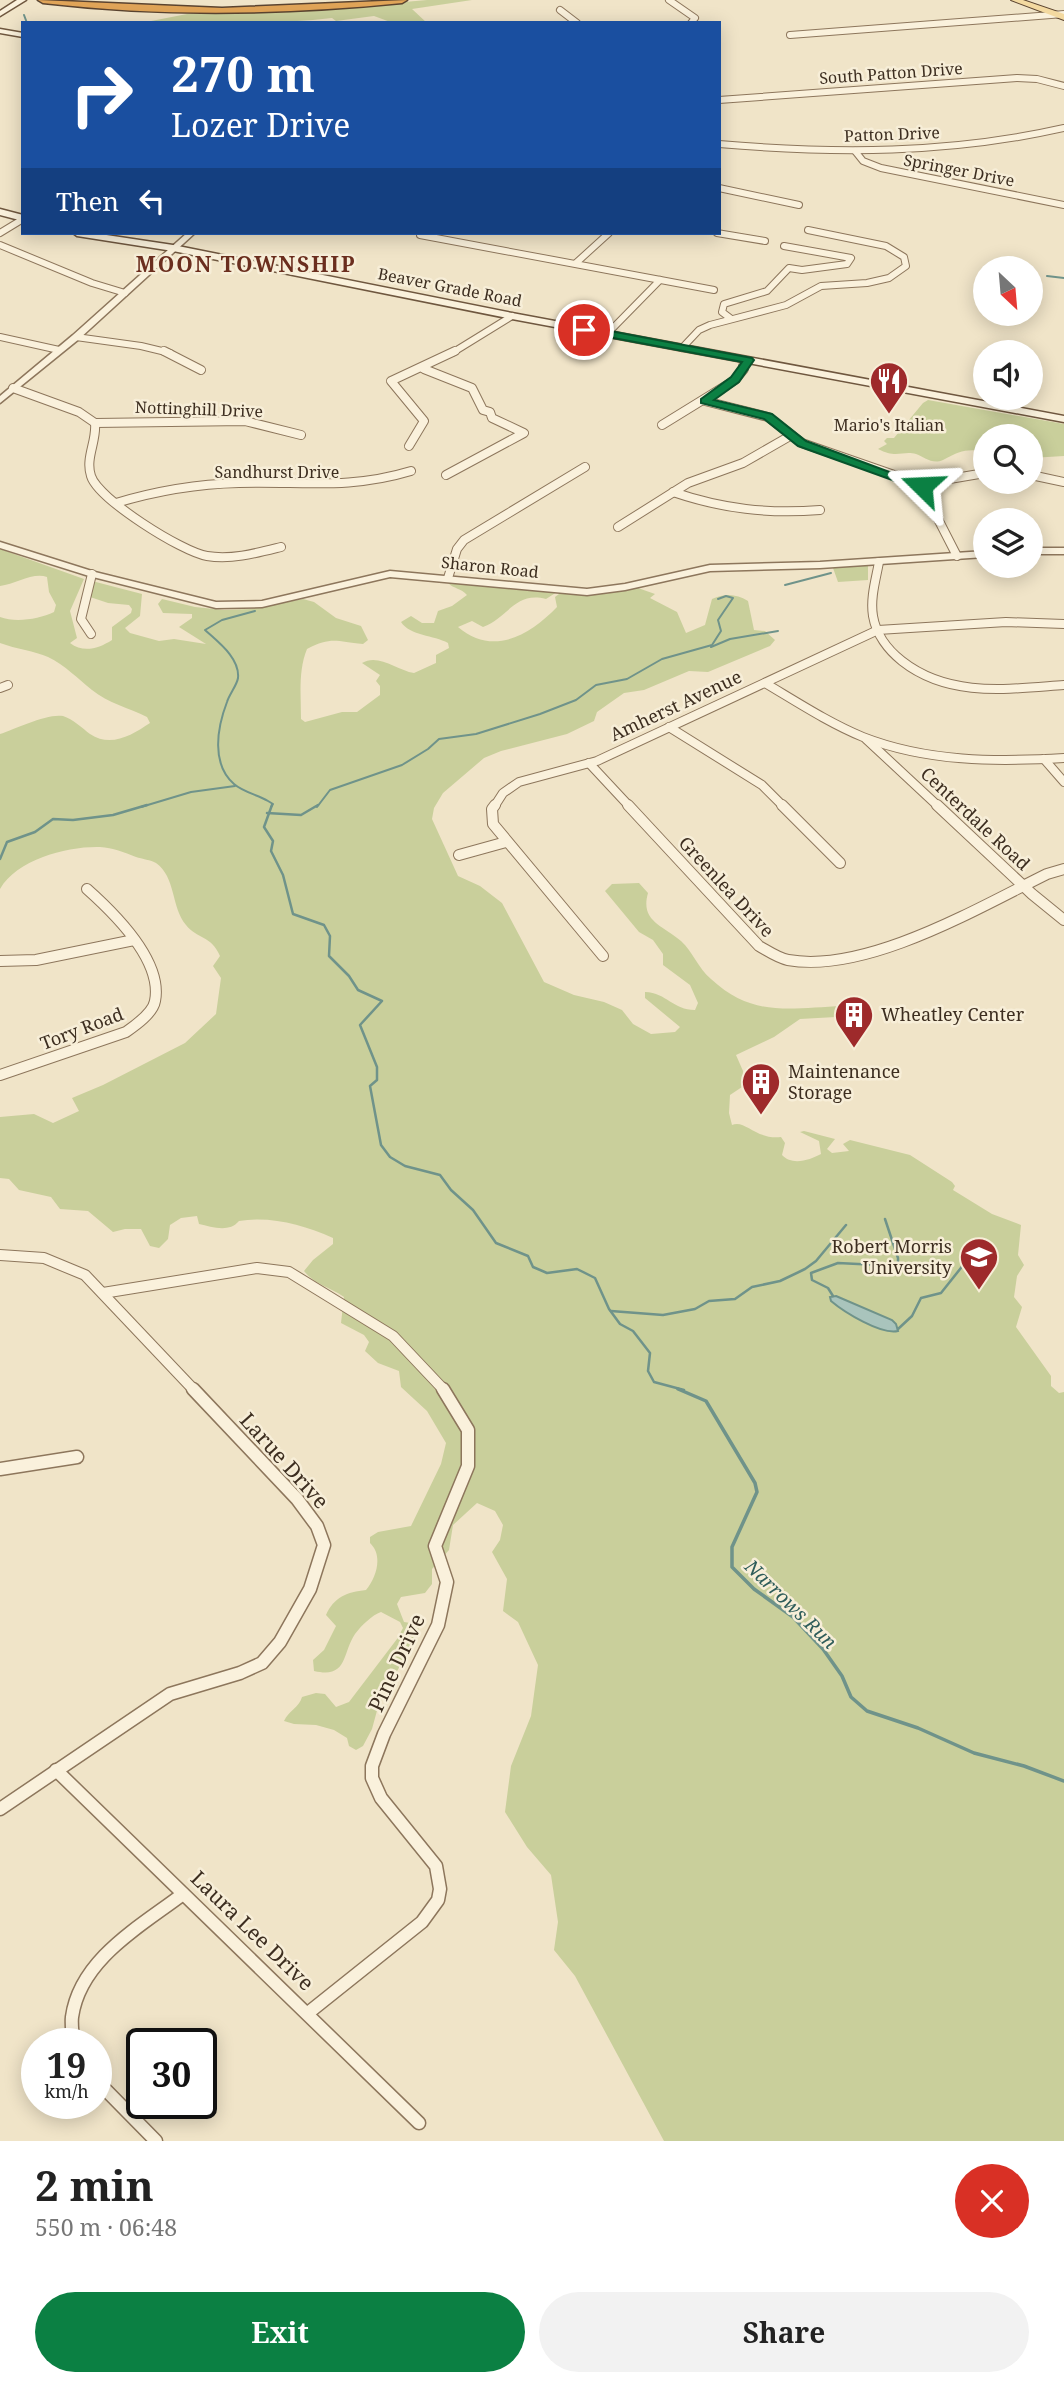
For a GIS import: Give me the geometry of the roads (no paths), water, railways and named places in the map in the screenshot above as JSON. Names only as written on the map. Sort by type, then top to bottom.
[{"type":"highway","points":[[43,0],[165,9],[309,8]]},
{"type":"highway","points":[[66,0],[192,8],[323,4],[363,0]]},
{"type":"highway","points":[[141,0],[220,6],[323,4]]},
{"type":"highway","points":[[142,20],[187,13],[309,8],[401,0]]},
{"type":"main road","points":[[0,14],[22,0]]},
{"type":"main road","points":[[1014,0],[1062,14]]},
{"type":"main road","points":[[2,31],[21,35]]},
{"type":"main road","points":[[0,212],[21,218]]},
{"type":"main road","name":"Beaver Grade Road","points":[[90,235],[173,248],[682,348],[746,363],[1064,419]]},
{"type":"street","points":[[669,0],[695,18],[693,21]]},
{"type":"street","points":[[560,10],[574,21]]},
{"type":"street","points":[[790,35],[1062,14]]},
{"type":"street","name":"South Patton Drive","points":[[721,100],[1011,78],[1037,79],[1064,86]]},
{"type":"street","name":"Patton Drive","points":[[721,146],[855,151],[976,144],[1064,128]]},
{"type":"street","name":"Springer Drive","points":[[855,151],[866,163],[881,168],[1064,205]]},
{"type":"street","points":[[721,188],[799,205]]},
{"type":"street","points":[[0,233],[21,220]]},
{"type":"street","points":[[682,348],[701,329],[730,318],[786,305],[821,286],[889,278],[906,266],[904,257],[889,247],[808,230]]},
{"type":"street","points":[[721,234],[765,241]]},
{"type":"street","points":[[0,400],[76,337],[189,235]]},
{"type":"street","points":[[420,235],[714,289]]},
{"type":"street","points":[[576,263],[607,235]]},
{"type":"street","points":[[0,245],[21,251],[91,285],[125,293]]},
{"type":"street","points":[[784,246],[851,258],[846,264],[805,269],[789,268]]},
{"type":"street","points":[[730,318],[722,312],[724,304],[766,291],[805,250]]},
{"type":"street","points":[[607,334],[660,279]]},
{"type":"street","points":[[409,446],[424,421],[391,380],[424,369],[457,352],[512,316]]},
{"type":"street","points":[[0,337],[60,350]]},
{"type":"street","points":[[76,337],[166,352],[201,370]]},
{"type":"street","points":[[662,425],[705,401],[735,380],[746,363]]},
{"type":"street","points":[[424,369],[472,388],[483,410],[490,412],[492,418],[524,433],[446,475]]},
{"type":"street","points":[[13,388],[79,412],[95,423],[96,434],[87,460],[95,486],[172,544],[193,555],[229,558],[281,547]]},
{"type":"street","points":[[705,401],[768,417],[779,423],[790,436],[811,447],[920,484],[973,475]]},
{"type":"street","name":"Nottinghill Drive","points":[[95,423],[245,421],[301,435]]},
{"type":"street","points":[[618,527],[703,476],[749,461],[790,436]]},
{"type":"street","points":[[448,578],[457,549],[464,540],[585,467]]},
{"type":"street","name":"Sandhurst Drive","points":[[116,503],[169,489],[211,485],[350,486],[411,471]]},
{"type":"street","points":[[1043,478],[1064,482]]},
{"type":"street","points":[[920,484],[957,556]]},
{"type":"street","points":[[673,492],[736,512],[778,514],[820,510]]},
{"type":"street","name":"Sharon Road","points":[[0,545],[92,574],[216,606],[290,599],[390,574],[587,592],[625,587],[710,568],[879,562],[973,555]]},
{"type":"street","points":[[1043,551],[1064,551]]},
{"type":"street","points":[[879,562],[872,610],[884,644],[908,668],[941,684],[986,690],[1064,685]]},
{"type":"street","points":[[91,634],[81,619],[92,574]]},
{"type":"street","name":"Amherst Avenue","points":[[603,956],[506,842],[492,819],[492,809],[503,793],[527,779],[589,763],[878,630],[1006,622],[1064,624]]},
{"type":"street","points":[[765,682],[866,738],[913,751],[971,759],[1064,758]]},
{"type":"street","points":[[669,727],[762,785],[841,863]]},
{"type":"street","name":"Centerdale Road","points":[[866,738],[1023,886],[1064,920]]},
{"type":"street","points":[[897,769],[913,751]]},
{"type":"street","points":[[1044,759],[1064,782]]},
{"type":"street","name":"Greenlea Drive","points":[[589,763],[759,946],[783,960],[810,963],[897,945],[1064,869]]},
{"type":"street","points":[[459,855],[506,842]]},
{"type":"street","name":"Tory Road","points":[[0,1075],[126,1031],[138,1024],[155,1004],[155,981],[134,940],[125,925],[87,889]]},
{"type":"street","points":[[0,961],[47,958],[134,940]]},
{"type":"street","name":"Larue Drive","points":[[0,1255],[14,1254],[58,1261],[85,1275],[302,1506],[318,1528],[324,1553],[317,1572],[269,1657],[250,1669],[190,1685],[170,1694],[0,1809]]},
{"type":"street","name":"Pine Drive","points":[[103,1293],[257,1268],[289,1272],[393,1336],[440,1384],[468,1430],[468,1466],[435,1546],[447,1582],[438,1625],[384,1734],[372,1766],[372,1778],[381,1798],[436,1866],[440,1889],[438,1900],[422,1922],[308,2014]]},
{"type":"street","points":[[0,1469],[77,1457]]},
{"type":"street","name":"Laura Lee Drive","points":[[56,1770],[419,2123]]},
{"type":"street","points":[[72,2028],[73,2004],[84,1978],[103,1957],[183,1894]]},
{"type":"street","points":[[112,2096],[156,2141]]},
{"type":"water","points":[[836,1296],[892,1320],[898,1331],[882,1330],[853,1316],[831,1301],[830,1297]]},
{"type":"waterway","points":[[24,15],[26,21]]},
{"type":"waterway","points":[[1047,276],[1064,278]]},
{"type":"waterway","points":[[785,585],[831,573]]},
{"type":"waterway","points":[[317,807],[330,790],[402,765],[439,739],[476,734],[540,714],[576,700],[596,685],[627,679],[662,659],[712,645],[721,631],[718,620],[733,598],[726,596],[718,599]]},
{"type":"waterway","name":"Narrows Run","points":[[255,611],[222,620],[205,630],[232,657],[238,671],[219,734],[222,766],[234,784],[273,804],[272,806]]},
{"type":"waterway","points":[[711,647],[730,639],[778,631]]},
{"type":"waterway","points":[[141,807],[191,792],[235,786]]},
{"type":"waterway","points":[[0,859],[7,842],[35,832],[53,819],[73,820],[113,815],[147,805]]},
{"type":"waterway","points":[[269,813],[301,815],[318,805]]},
{"type":"waterway","name":"Narrows Run","points":[[269,813],[272,806]]},
{"type":"waterway","name":"Narrows Run","points":[[269,813],[264,827],[273,841],[271,851],[283,875],[293,914],[324,925],[330,936],[329,956],[349,976],[358,990],[382,1001],[360,1025],[377,1067],[377,1080],[370,1086],[381,1145],[390,1157],[405,1166],[440,1175],[451,1190],[473,1210],[496,1243],[528,1256],[533,1267],[547,1273],[577,1269],[595,1278],[609,1309],[620,1324],[633,1331],[650,1353],[648,1371],[654,1382],[684,1390]]},
{"type":"waterway","points":[[833,1296],[828,1288],[812,1280],[811,1273],[838,1263],[898,1266],[898,1258],[885,1219]]},
{"type":"waterway","points":[[611,1311],[663,1315],[695,1309],[709,1301],[735,1299],[752,1287],[780,1281],[805,1269],[816,1261],[846,1225]]},
{"type":"waterway","points":[[898,1329],[912,1316],[921,1298],[941,1293],[972,1254]]},
{"type":"waterway","name":"Narrows Run","points":[[678,1389],[706,1401],[755,1483],[757,1492],[732,1547],[732,1567],[754,1589],[793,1617],[823,1649],[842,1676],[851,1697],[867,1711],[918,1728],[974,1753],[1024,1766],[1064,1781]]},
{"type":"place","name":"Mario's Italian","points":[[889,415]]},
{"type":"place","name":"Wheatley Center","points":[[854,1049]]},
{"type":"place","name":"Maintenance Storage","points":[[761,1116]]},
{"type":"place","name":"Robert Morris University","points":[[979,1291]]},
{"type":"district","name":"MOON TOWNSHIP","points":[[246,265]]}]
